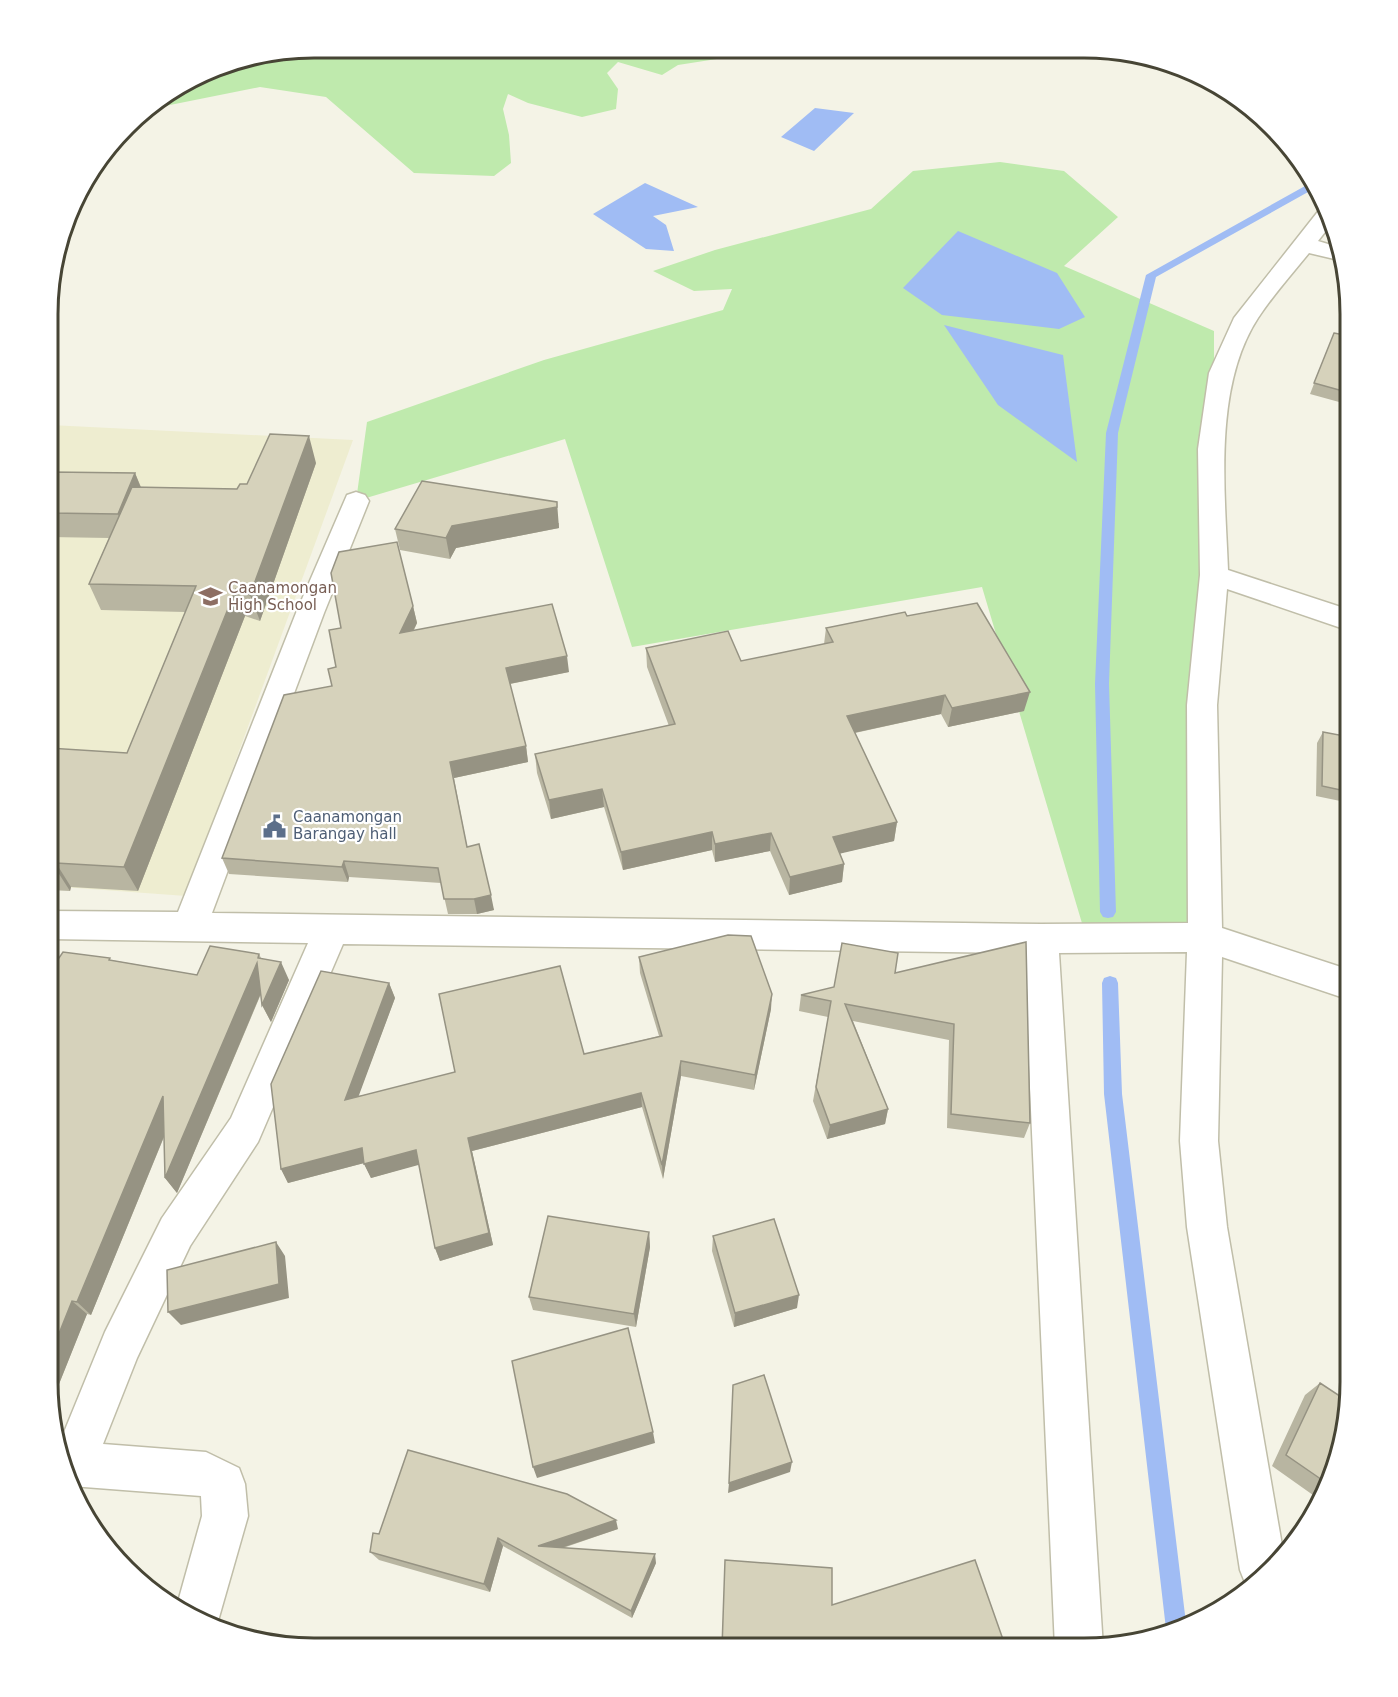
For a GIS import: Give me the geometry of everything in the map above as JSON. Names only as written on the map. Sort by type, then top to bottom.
[{"type":"street","points":[[1262,1565],[1211,1250],[1199,1141],[1205,937],[1202,705],[1214,575],[1211,449],[1221,373],[1246,318],[1322,222]]},
{"type":"street","points":[[1306,244],[1332,252]]},
{"type":"street","points":[[190,927],[310,613],[356,501]]},
{"type":"street","points":[[1214,575],[1340,618]]},
{"type":"street","points":[[58,925],[1041,939],[1205,937],[1340,982]]},
{"type":"street","points":[[70,1458],[176,1232],[245,1130],[332,928]]},
{"type":"street","points":[[1041,939],[1078,1638]]},
{"type":"street","points":[[72,1464],[206,1473],[223,1484],[225,1516],[198,1611]]},
{"type":"shaded area","name":"Caanamongan High School","points":[[58,425],[353,440],[186,896],[58,887]]},
{"type":"green space","points":[[723,58],[678,65],[662,75],[618,62],[607,73],[618,89],[616,109],[582,117],[528,103],[508,94],[503,109],[509,135],[511,163],[494,176],[414,173],[326,97],[260,87],[167,106],[201,85],[232,72],[265,63],[298,59]]},
{"type":"green space","points":[[1000,162],[1064,171],[1118,217],[1064,266],[1214,331],[1214,575],[1205,937],[1087,940],[982,587],[632,647],[565,439],[356,501],[367,422],[544,360],[723,310],[732,289],[694,291],[653,271],[715,250],[871,209],[913,171]]},
{"type":"water","points":[[815,108],[854,113],[814,151],[781,137]]},
{"type":"water","points":[[645,183],[698,207],[653,216],[666,225],[674,251],[646,249],[593,214]]},
{"type":"water","points":[[958,231],[1057,273],[1085,317],[1059,329],[942,315],[903,288]]},
{"type":"water","points":[[944,325],[1063,355],[1077,462],[998,405]]},
{"type":"building","points":[[1334,333],[1340,334],[1340,390],[1314,383]]},
{"type":"building","points":[[270,434],[309,436],[250,595],[236,589],[124,867],[58,863],[58,749],[127,753],[196,586],[89,584],[132,487],[237,489],[240,484],[247,484]]},
{"type":"building","points":[[58,472],[135,473],[118,514],[58,513]]},
{"type":"building","points":[[422,481],[557,502],[557,507],[452,526],[446,538],[395,529]]},
{"type":"building","points":[[397,542],[413,606],[400,633],[552,604],[567,656],[506,668],[526,746],[450,762],[467,847],[479,844],[491,895],[474,899],[444,899],[438,868],[344,861],[342,867],[222,858],[284,695],[332,686],[328,669],[336,667],[329,630],[341,628],[331,573],[339,552]]},
{"type":"building","points":[[977,603],[1030,692],[952,708],[945,695],[847,716],[897,822],[833,837],[844,864],[790,877],[771,833],[715,844],[712,832],[621,852],[602,789],[549,800],[535,754],[675,724],[646,648],[728,631],[741,661],[833,642],[826,628],[905,612],[907,616]]},
{"type":"building","points":[[1323,732],[1340,735],[1340,790],[1322,786]]},
{"type":"building","points":[[728,935],[751,936],[772,994],[755,1075],[681,1061],[662,1165],[641,1093],[468,1138],[489,1233],[435,1248],[416,1150],[364,1164],[362,1148],[281,1169],[271,1084],[321,971],[389,983],[345,1100],[455,1072],[439,994],[560,966],[584,1054],[662,1036],[639,957]]},
{"type":"building","points":[[1026,942],[1030,1123],[951,1114],[954,1024],[845,1004],[888,1109],[830,1125],[816,1087],[831,1001],[801,995],[834,987],[842,943],[898,953],[895,973]]},
{"type":"building","points":[[210,946],[259,954],[258,958],[281,962],[262,1005],[257,963],[165,1178],[163,1096],[77,1302],[72,1301],[58,1336],[58,958],[63,952],[110,958],[109,960],[197,975]]},
{"type":"building","points":[[548,1216],[649,1232],[634,1314],[529,1297]]},
{"type":"building","points":[[774,1219],[799,1295],[735,1313],[713,1236]]},
{"type":"building","points":[[276,1242],[279,1284],[168,1312],[167,1270]]},
{"type":"building","points":[[628,1328],[653,1432],[533,1467],[512,1361]]},
{"type":"building","points":[[764,1375],[792,1462],[729,1483],[733,1385]]},
{"type":"building","points":[[1320,1383],[1339,1396],[1335,1432],[1320,1479],[1286,1455]]},
{"type":"building","points":[[408,1450],[567,1494],[616,1520],[538,1546],[655,1554],[631,1611],[498,1538],[484,1584],[370,1552],[373,1533],[379,1534]]},
{"type":"building","points":[[725,1560],[832,1568],[832,1605],[975,1560],[1002,1638],[722,1638]]},
{"type":"waterway","points":[[1108,912],[1102,684],[1112,433],[1151,275],[1306,189]]},
{"type":"waterway","points":[[1110,983],[1113,1094],[1175,1621]]},
{"type":"place","name":"Caanamongan High School","points":[[210,597]]},
{"type":"place","name":"Caanamongan Barangay hall","points":[[275,826]]}]
